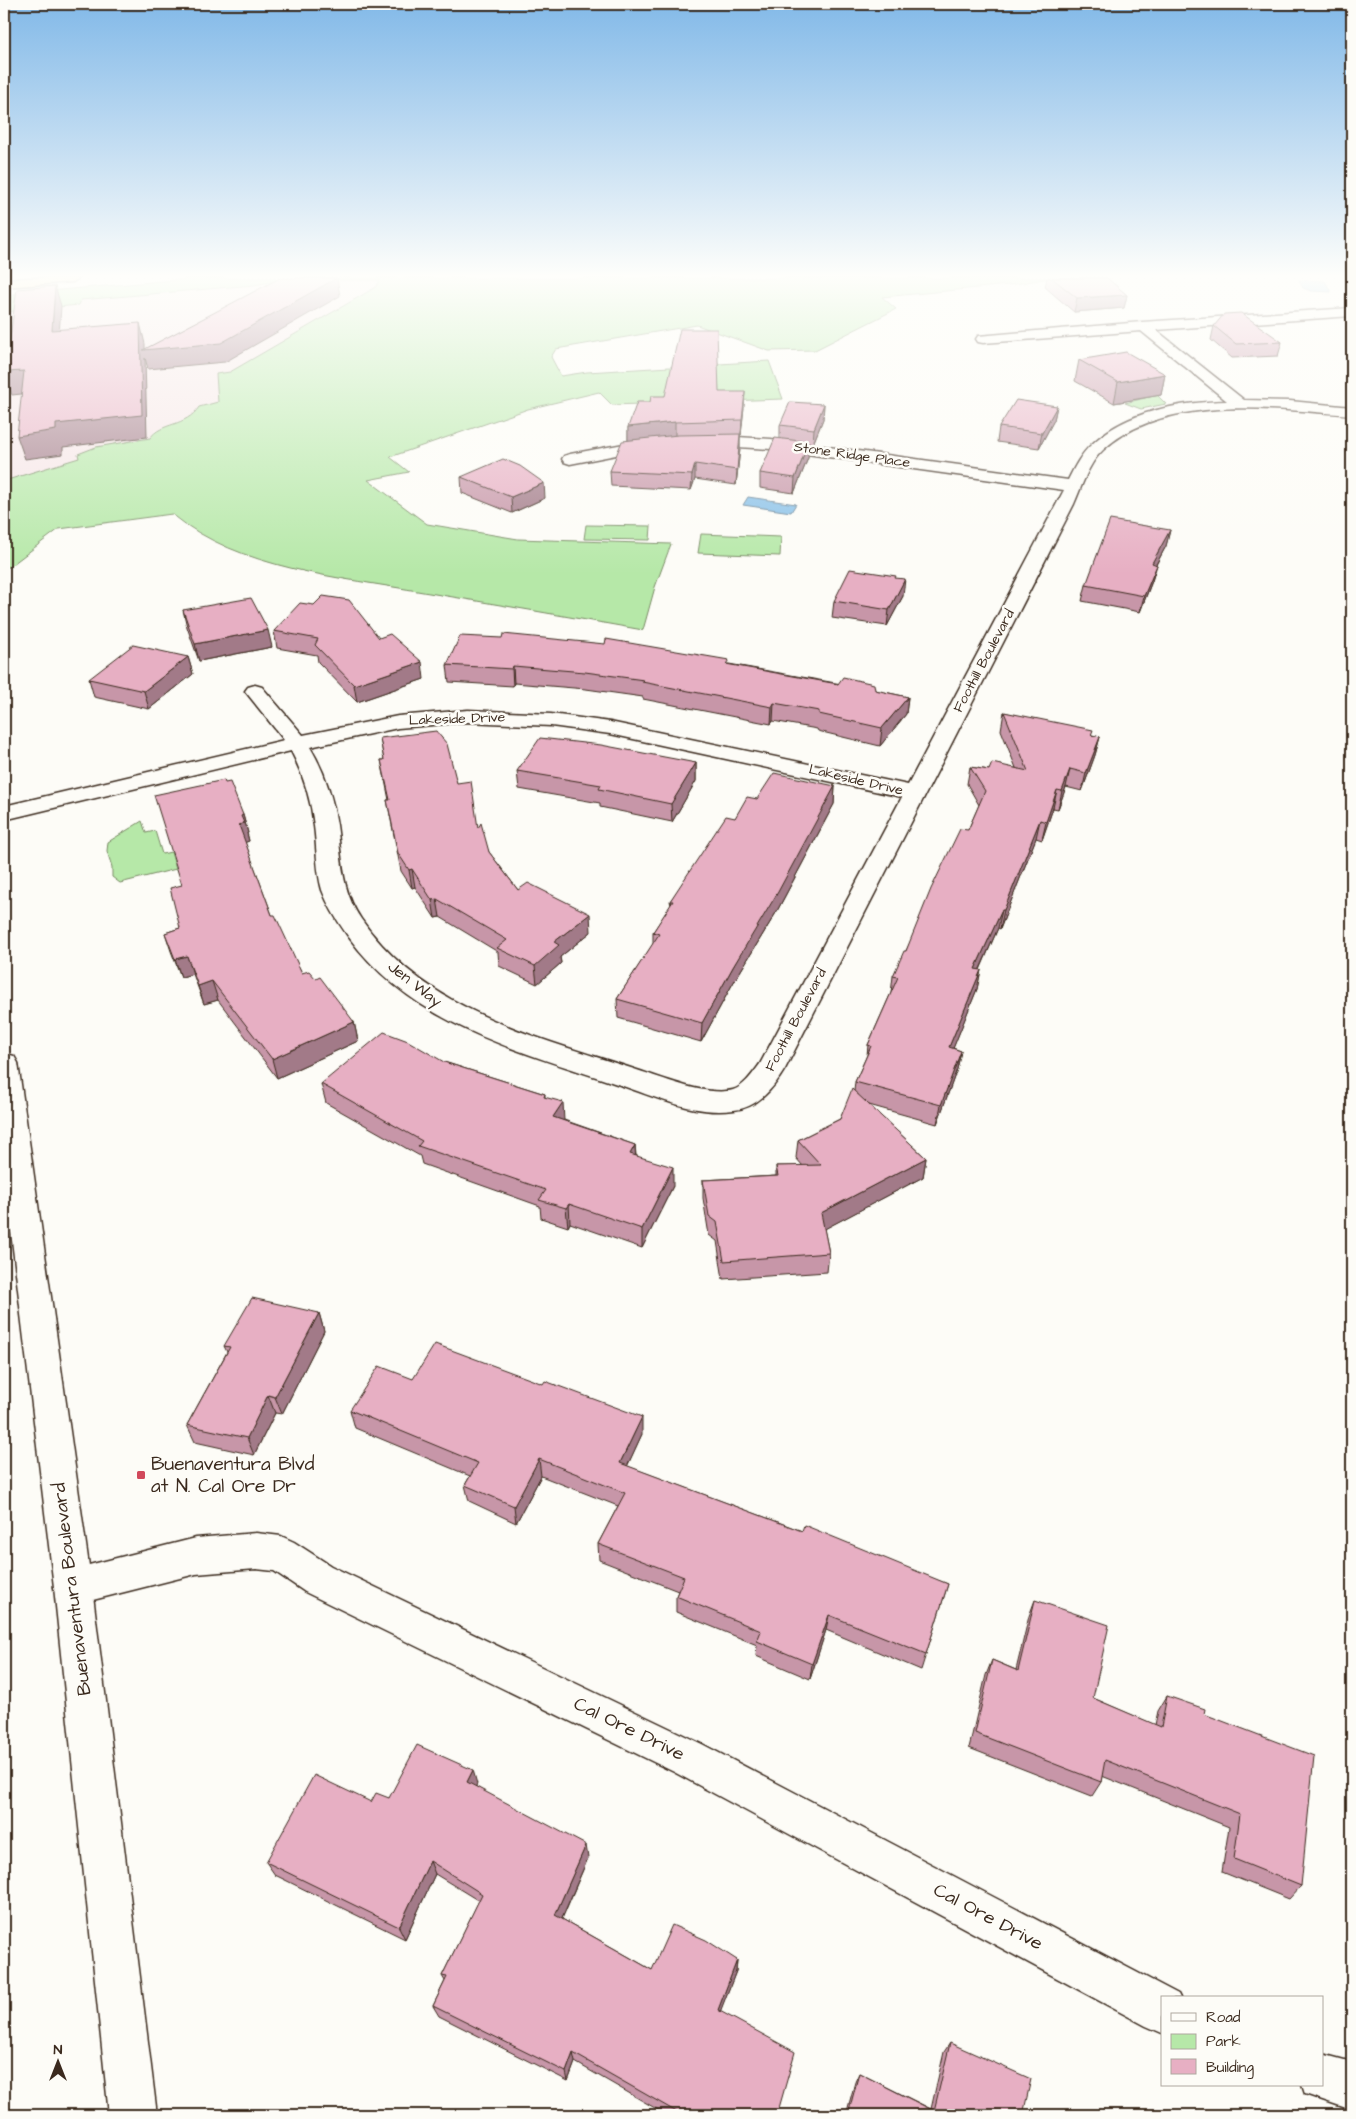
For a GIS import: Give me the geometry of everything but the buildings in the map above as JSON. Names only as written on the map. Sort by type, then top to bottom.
[{"type":"street","points":[[1206,377],[1240,404]]},
{"type":"street","name":"Foothill Boulevard","points":[[737,1100],[758,1087],[771,1069],[1085,464],[1097,448],[1123,428],[1179,411],[1240,404],[1277,404],[1352,411]]},
{"type":"street","name":"Stone Ridge Place","points":[[570,459],[636,446],[680,441],[771,444],[1074,486]]},
{"type":"street","name":"Jen Way","points":[[255,691],[297,743],[305,757],[324,814],[334,889],[358,933],[380,957],[414,988],[436,1003],[485,1028],[562,1056],[690,1096],[713,1100],[737,1100]]},
{"type":"street","name":"Lakeside Drive","points":[[4,813],[297,743],[398,722],[477,716],[551,720],[610,728],[914,793]]},
{"type":"street","name":"Buenaventura Boulevard","points":[[4,1063],[73,1587],[133,2115]]},
{"type":"street","name":"Cal Ore Drive","points":[[73,1587],[196,1556],[256,1551],[280,1554],[318,1579],[688,1758],[1161,2009]]},
{"type":"street","points":[[1324,2078],[1352,2086]]},
{"type":"shaded area","points":[[4,377],[217,377],[218,402],[199,407],[193,416],[155,431],[150,438],[96,447],[79,458],[4,481]]},
{"type":"green space","points":[[216,377],[775,377],[783,399],[612,405],[599,392],[528,409],[390,457],[409,472],[368,480],[427,524],[518,539],[671,544],[655,587],[643,630],[292,568],[228,548],[199,533],[172,514],[59,529],[9,567],[4,568],[4,481],[79,458],[78,454],[96,447],[150,438],[160,429],[187,418],[199,407],[218,402]]},
{"type":"green space","points":[[1157,395],[1166,404],[1141,409],[1125,403]]},
{"type":"green space","points":[[586,525],[651,526],[650,540],[584,539]]},
{"type":"green space","points":[[701,534],[781,537],[780,556],[698,553]]},
{"type":"green space","points":[[142,821],[146,833],[155,831],[162,854],[171,852],[176,869],[120,883],[112,877],[112,867],[107,851],[108,842]]},
{"type":"water","points":[[748,497],[796,504],[791,512],[743,505]]},
{"type":"place","name":"Buenaventura Blvd at N. Cal Ore Dr","points":[[141,1475]]}]
